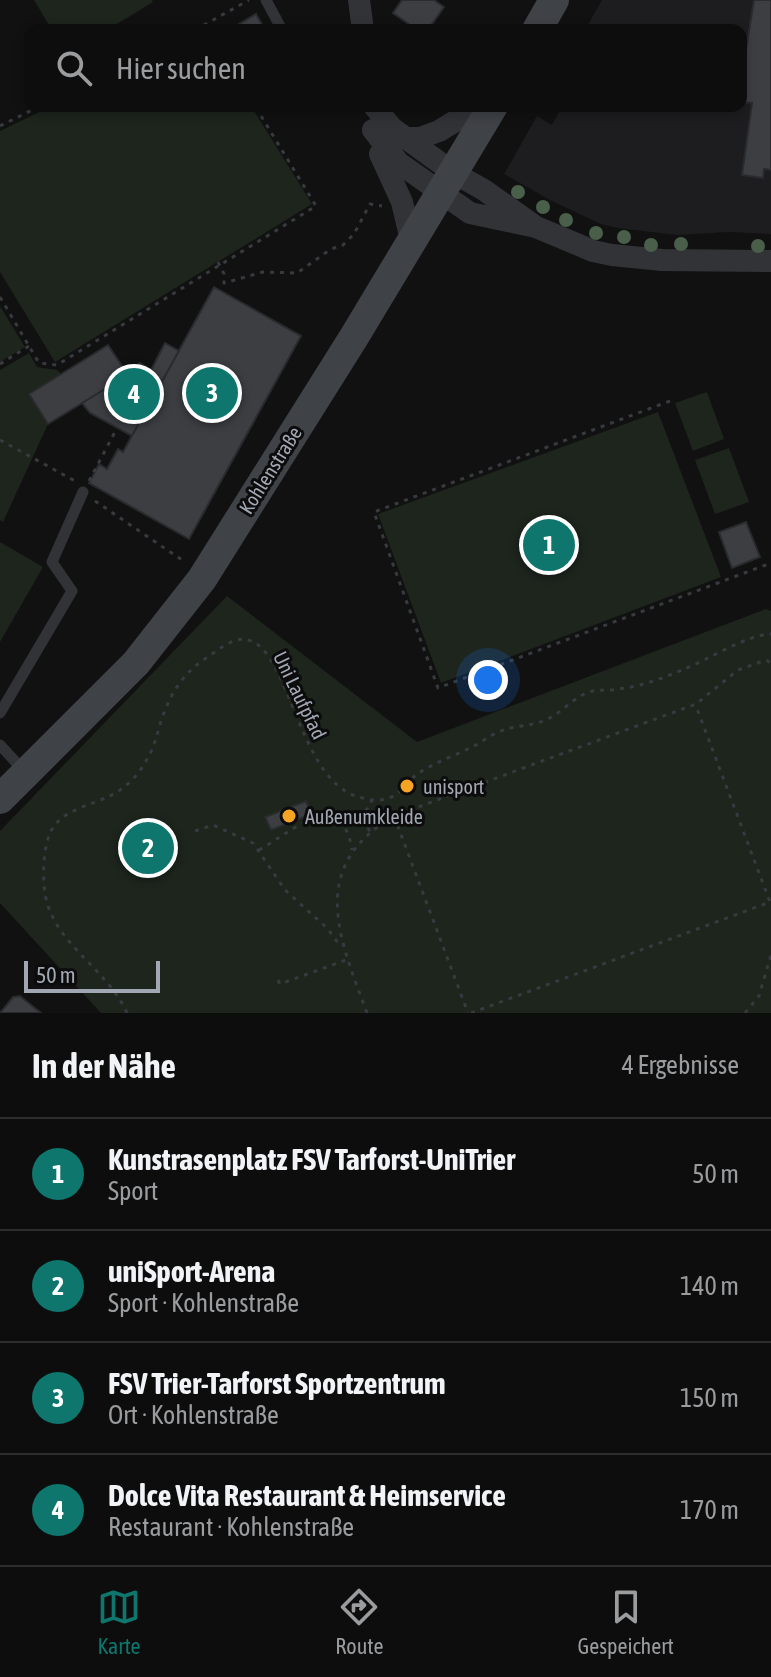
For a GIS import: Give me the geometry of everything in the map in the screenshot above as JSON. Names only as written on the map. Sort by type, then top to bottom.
[{"type":"main road","points":[[540,24],[554,0]]},
{"type":"main road","name":"Kohlenstraße","points":[[0,799],[136,663],[202,579],[489,112]]},
{"type":"street","points":[[359,0],[362,24]]},
{"type":"street","points":[[372,112],[373,130],[402,202],[411,240]]},
{"type":"street","points":[[377,112],[447,183],[470,213],[536,227],[593,251],[612,255],[662,260],[771,261]]},
{"type":"street","points":[[405,138],[420,138],[439,131],[470,112]]},
{"type":"street","points":[[373,130],[399,163],[447,183]]},
{"type":"lane","points":[[266,0],[279,24]]},
{"type":"lane","points":[[0,713],[72,591],[52,562],[83,492]]},
{"type":"lane","points":[[0,745],[27,774]]},
{"type":"path","points":[[206,24],[249,0]]},
{"type":"path","points":[[0,126],[28,112]]},
{"type":"path","points":[[0,297],[39,363],[57,365],[316,206],[259,112]]},
{"type":"path","points":[[218,264],[224,274],[224,283],[263,272],[297,273],[331,249],[343,245],[354,234],[370,204],[382,206]]},
{"type":"path","points":[[0,364],[29,346]]},
{"type":"path","points":[[670,401],[374,512],[438,688],[771,563]]},
{"type":"path","points":[[0,440],[85,487],[117,428]]},
{"type":"path","points":[[83,492],[185,562]]},
{"type":"path","points":[[361,820],[372,800],[390,798],[417,774],[501,731],[548,719],[586,693],[645,684],[757,636],[771,634]]},
{"type":"path","name":"Uni Laufpfad","points":[[127,1013],[113,988],[65,939],[50,913],[44,881],[47,847],[52,830],[62,819],[117,792],[138,774],[154,746],[175,689],[192,668],[233,641],[252,640],[266,654],[277,673],[324,771],[340,789],[372,800]]},
{"type":"path","points":[[367,1013],[343,949],[338,893],[340,877],[352,850],[370,831],[394,816],[696,704],[738,670],[766,660],[771,663]]},
{"type":"path","points":[[394,816],[470,1013],[770,902],[696,704]]},
{"type":"path","points":[[258,851],[301,824],[322,815],[344,813],[361,820],[370,831]]},
{"type":"path","points":[[331,816],[343,824],[352,850]]},
{"type":"path","points":[[195,831],[213,825],[253,843],[285,890],[327,928],[343,949]]},
{"type":"path","points":[[745,1013],[759,996],[771,955]]},
{"type":"path","points":[[278,980],[280,984],[346,960]]},
{"type":"shaded area","points":[[34,0],[153,2],[117,24],[48,24]]},
{"type":"shaded area","points":[[602,0],[771,0],[771,234],[730,232],[677,235],[618,228],[601,224],[550,200],[504,174],[537,116],[552,125],[559,112],[747,112],[747,24],[588,24]]},
{"type":"shaded area","points":[[40,112],[255,112],[312,204],[55,362],[0,272],[0,131]]},
{"type":"shaded area","points":[[0,306],[25,347],[0,362]]},
{"type":"shaded area","points":[[29,353],[37,367],[57,370],[61,374],[30,394],[48,424],[3,522],[0,520],[0,370]]},
{"type":"shaded area","points":[[707,392],[724,439],[693,451],[675,403]]},
{"type":"shaded area","points":[[658,412],[721,577],[441,683],[378,514]]},
{"type":"shaded area","points":[[729,448],[749,502],[715,514],[695,460]]},
{"type":"shaded area","points":[[0,542],[43,567],[0,642]]},
{"type":"shaded area","name":"unisport","points":[[227,596],[417,742],[766,609],[771,611],[771,1013],[101,1013],[0,903],[0,831]]},
{"type":"building","points":[[402,0],[434,0],[444,7],[432,24],[409,24],[393,13]]},
{"type":"building","points":[[754,0],[771,0],[771,170],[764,169],[763,178],[742,175],[752,103],[747,103],[747,43]]},
{"type":"building","points":[[256,14],[262,24],[239,24]]},
{"type":"building","points":[[214,287],[301,336],[189,539],[89,483],[99,464],[107,469],[118,449],[123,452]]},
{"type":"building","points":[[165,343],[179,351],[132,436],[90,413],[82,403],[128,375],[125,371],[140,363],[151,370]]},
{"type":"building","points":[[108,345],[128,375],[48,424],[29,394]]},
{"type":"building","points":[[746,522],[760,557],[732,568],[719,532]]},
{"type":"building","name":"Außenumkleide","points":[[306,801],[312,814],[271,830],[265,817]]},
{"type":"building","points":[[20,996],[41,1013],[0,1013],[13,997]]},
{"type":"place","name":"FSV Trier-Tarforst Sportzentrum","points":[[212,393]]},
{"type":"place","name":"Dolce Vita Restaurant & Heimservice","points":[[134,394]]},
{"type":"place","name":"Kunstrasenplatz FSV Tarforst-UniTrier","points":[[549,545]]},
{"type":"place","name":"unisport","points":[[407,786]]},
{"type":"place","name":"Außenumkleide","points":[[289,816]]},
{"type":"place","name":"uniSport-Arena","points":[[148,848]]}]
